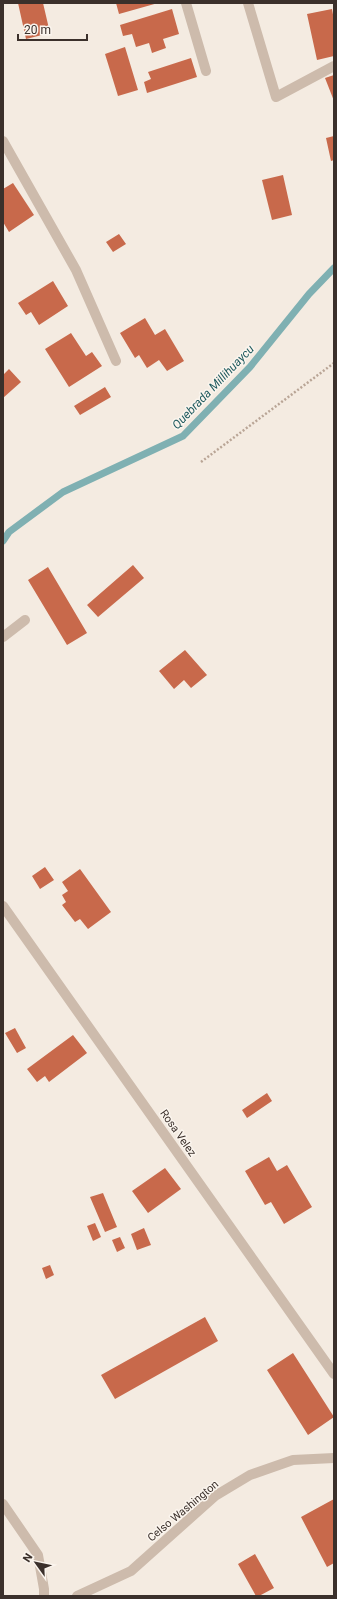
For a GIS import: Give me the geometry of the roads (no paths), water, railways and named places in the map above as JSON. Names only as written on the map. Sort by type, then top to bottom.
[{"type":"street","points":[[186,3],[206,71]]},
{"type":"street","points":[[248,3],[276,97],[334,66]]},
{"type":"street","points":[[3,141],[76,270],[116,361]]},
{"type":"street","points":[[3,637],[25,620]]},
{"type":"street","name":"Rosa Velez","points":[[3,906],[334,1374]]},
{"type":"street","name":"Celso Washington","points":[[77,1596],[131,1571],[215,1496],[250,1475],[293,1460],[334,1458]]},
{"type":"street","points":[[3,1504],[38,1554],[44,1596]]},
{"type":"waterway","name":"Quebrada Millihuaycu","points":[[3,541],[9,532],[63,492],[183,436],[250,367],[309,294],[334,268]]}]
